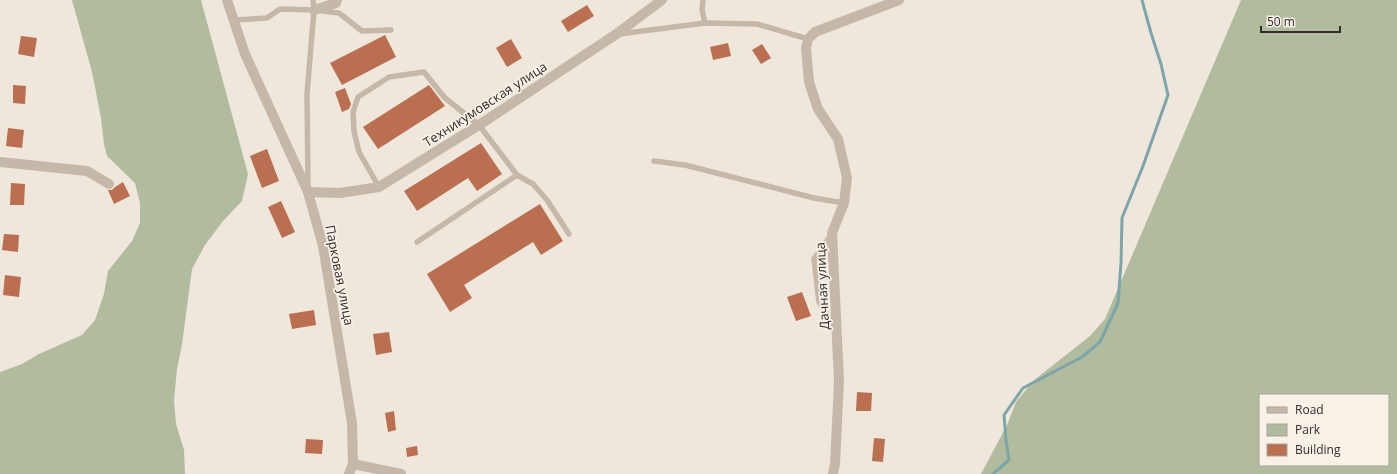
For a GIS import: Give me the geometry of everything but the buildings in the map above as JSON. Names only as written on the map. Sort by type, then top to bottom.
[{"type":"street","name":"Парковая улица","points":[[227,0],[235,20],[245,54],[308,192],[323,246],[352,423],[353,464],[349,474]]},
{"type":"street","points":[[313,5],[336,3],[337,0]]},
{"type":"street","name":"Техникумовская улица","points":[[308,192],[340,193],[379,187],[479,125],[615,35],[662,0]]},
{"type":"street","points":[[808,39],[815,32],[899,0]]},
{"type":"street","name":"Дачная улица","points":[[808,39],[806,48],[809,82],[818,109],[838,139],[847,178],[844,203],[832,232],[839,381],[835,464],[833,474]]},
{"type":"street","points":[[0,162],[86,171],[109,184]]},
{"type":"street","points":[[353,464],[401,474]]},
{"type":"lane","points":[[703,0],[702,10],[705,23]]},
{"type":"lane","points":[[235,20],[267,18],[280,9],[313,5],[339,13],[362,31],[391,30]]},
{"type":"lane","points":[[308,192],[307,94],[313,5]]},
{"type":"lane","points":[[615,35],[705,23],[757,24],[808,39]]},
{"type":"lane","points":[[379,187],[359,152],[354,131],[353,112],[358,98],[389,77],[424,72],[445,98],[479,125],[517,175],[533,184],[547,200],[569,234]]},
{"type":"lane","points":[[654,161],[685,165],[814,198],[844,203]]},
{"type":"lane","points":[[417,242],[517,175]]},
{"type":"lane","points":[[832,232],[814,259],[819,302],[837,329]]},
{"type":"green space","points":[[72,0],[201,0],[248,174],[242,201],[223,221],[205,245],[192,269],[182,344],[177,369],[174,401],[176,424],[184,450],[185,474],[0,474],[0,372],[22,364],[39,354],[82,335],[95,320],[104,294],[108,271],[132,241],[140,223],[140,203],[135,183],[107,156],[92,72]]},
{"type":"green space","points":[[1241,0],[1397,0],[1397,474],[981,474],[1007,425],[1016,402],[1033,381],[1090,336],[1105,319]]},
{"type":"waterway","points":[[993,474],[1009,460],[1004,415],[1023,388],[1082,357],[1100,342],[1118,303],[1122,218],[1143,166],[1168,95],[1161,64],[1142,0]]}]
